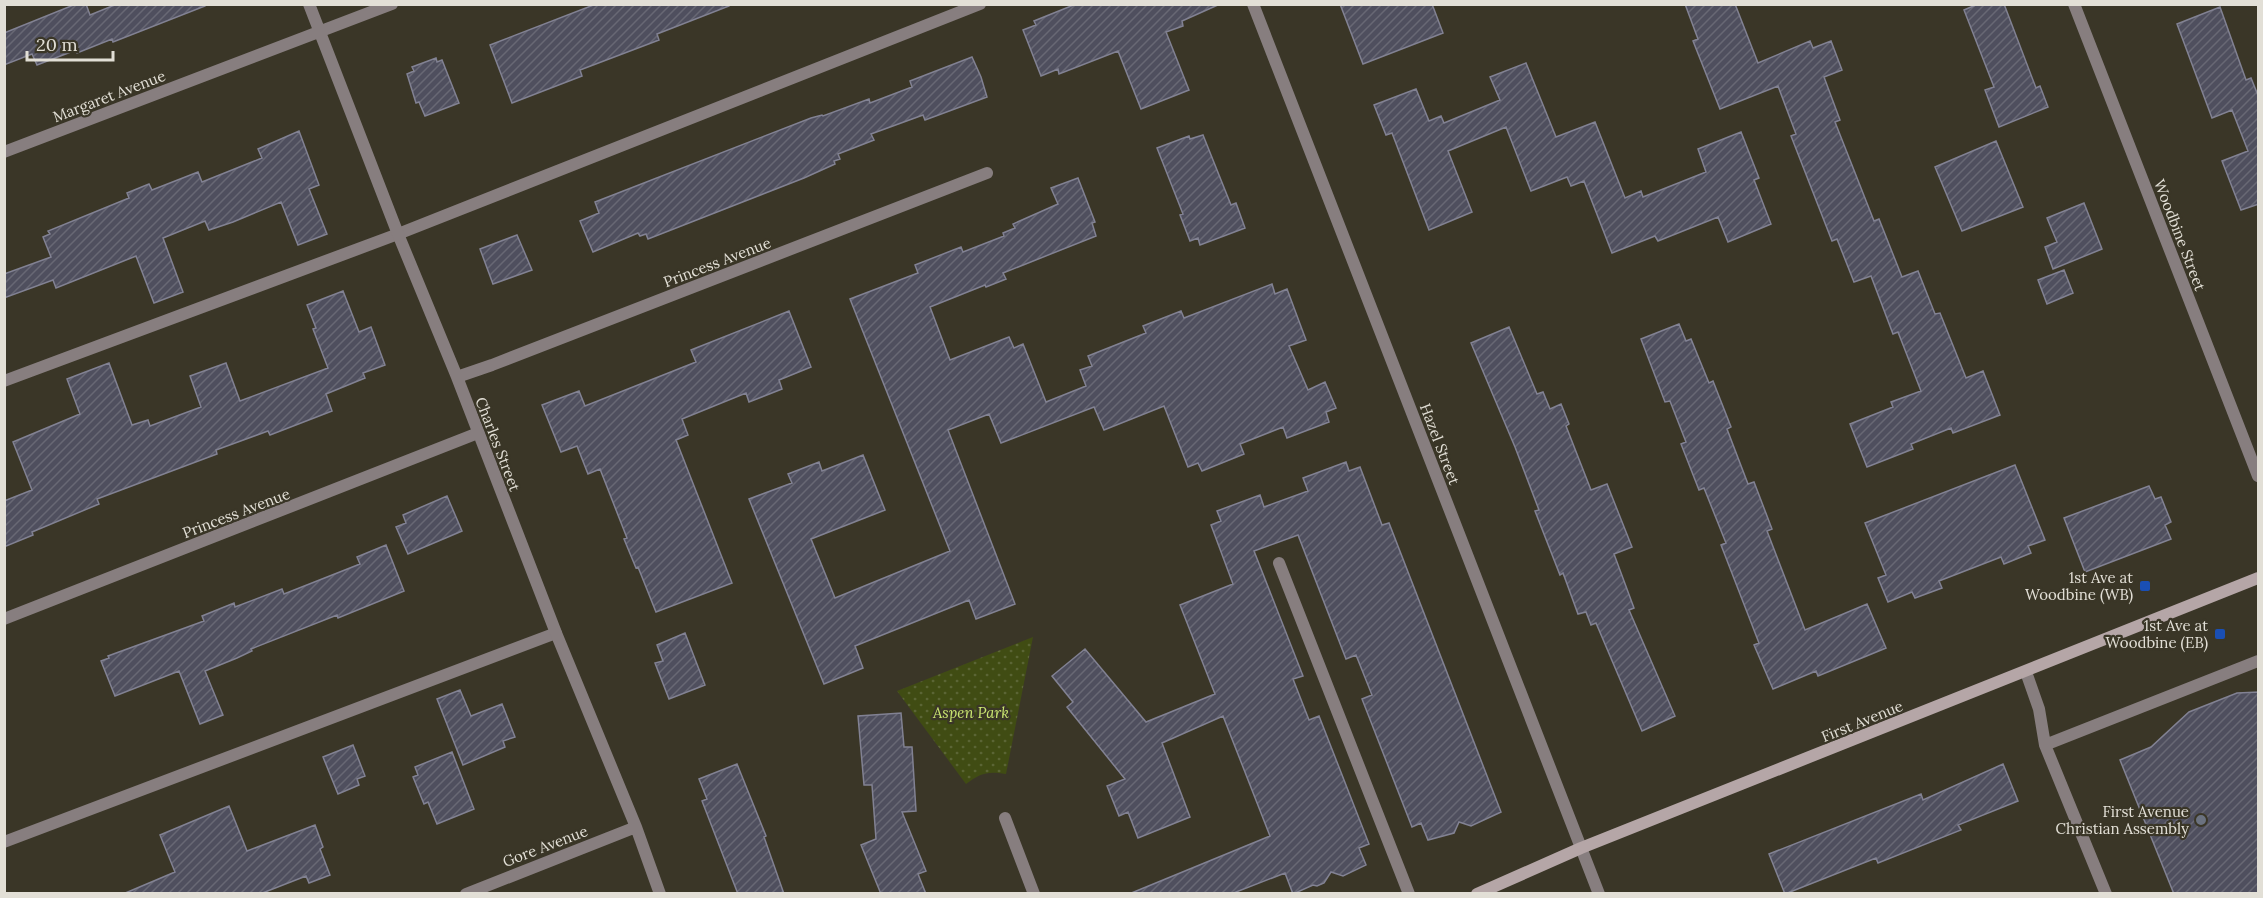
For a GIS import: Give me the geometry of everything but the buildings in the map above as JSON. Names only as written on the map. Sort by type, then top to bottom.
[{"type":"street","name":"Charles Street","points":[[309,4],[556,633],[636,827],[660,894]]},
{"type":"street","name":"Margaret Avenue","points":[[4,152],[392,4]]},
{"type":"street","points":[[4,381],[398,234],[980,4]]},
{"type":"street","name":"Hazel Street","points":[[1253,4],[1599,894]]},
{"type":"street","name":"Woodbine Street","points":[[2074,4],[2259,476]]},
{"type":"street","name":"Princess Avenue","points":[[457,377],[987,173]]},
{"type":"street","name":"Princess Avenue","points":[[4,619],[478,433]]},
{"type":"street","points":[[1279,563],[1409,894]]},
{"type":"street","name":"First Avenue","points":[[1477,894],[1581,848],[2259,578]]},
{"type":"street","points":[[4,842],[556,633]]},
{"type":"street","points":[[2045,746],[2259,661]]},
{"type":"street","points":[[2026,672],[2039,709],[2045,746],[2106,894]]},
{"type":"street","points":[[1005,818],[1034,894]]},
{"type":"street","name":"Gore Avenue","points":[[466,894],[636,827]]},
{"type":"green space","name":"Aspen Park","points":[[1033,637],[1006,774],[984,774],[966,784],[897,691]]},
{"type":"place","name":"1st Ave at Woodbine (WB)","points":[[2145,586]]},
{"type":"place","name":"1st Ave at Woodbine (EB)","points":[[2220,634]]},
{"type":"place","name":"First Avenue Christian Assembly","points":[[2201,820]]}]
